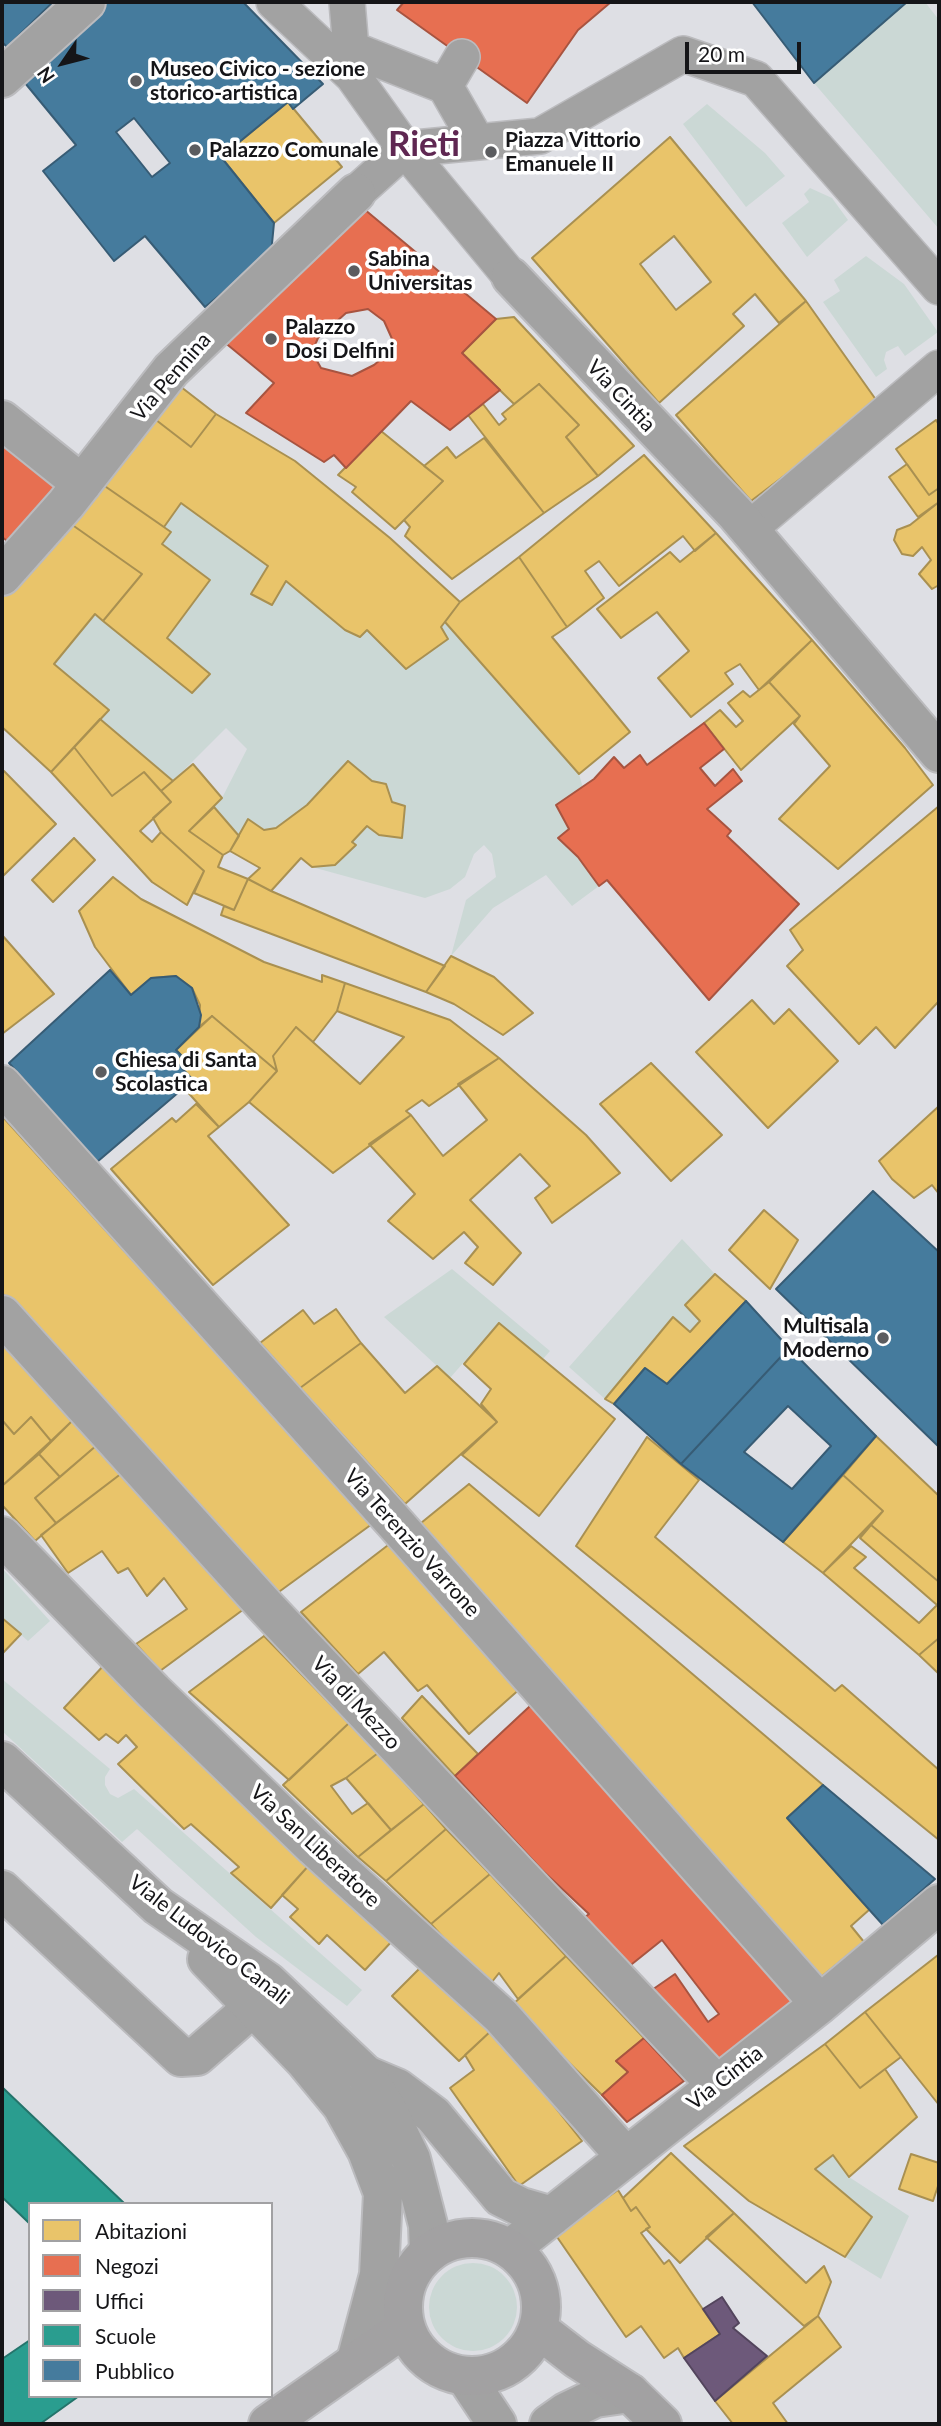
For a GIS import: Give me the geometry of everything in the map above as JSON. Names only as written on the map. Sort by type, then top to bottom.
[{"type":"main road","points":[[468,2238],[490,2240],[510,2249],[527,2264],[537,2284],[541,2306],[538,2329],[530,2346],[501,2370],[484,2375],[465,2376],[445,2371],[429,2360],[415,2345],[406,2327],[403,2306],[406,2286],[415,2268],[429,2253],[448,2242],[468,2238]]},
{"type":"main road","points":[[268,2424],[406,2327]]},
{"type":"main road","points":[[538,2329],[577,2359],[630,2393],[662,2424]]},
{"type":"street","points":[[2,78],[86,2]]},
{"type":"street","points":[[274,2],[352,62],[405,149],[510,277]]},
{"type":"street","points":[[347,2],[352,62]]},
{"type":"street","points":[[356,193],[405,149],[540,136],[683,54],[756,79],[939,287]]},
{"type":"street","points":[[445,86],[462,57]]},
{"type":"street","points":[[352,62],[445,86],[477,142]]},
{"type":"street","name":"Via Pennina","points":[[2,576],[82,484],[171,370],[356,193]]},
{"type":"street","name":"Via Cintia","points":[[510,277],[742,522],[931,743]]},
{"type":"street","points":[[742,522],[886,414],[939,368]]},
{"type":"street","points":[[2,420],[82,484]]},
{"type":"street","name":"Via Terenzio Varrone","points":[[2,1085],[394,1522],[820,2004]]},
{"type":"street","name":"Via di Mezzo","points":[[2,1315],[267,1608],[717,2085]]},
{"type":"street","name":"Via San Liberatore","points":[[2,1536],[153,1691],[314,1847],[501,2016],[626,2157]]},
{"type":"street","name":"Viale Ludovico Canali","points":[[2,1761],[158,1906],[268,1982],[366,2075],[387,2109],[411,2159],[428,2225],[429,2253]]},
{"type":"street","points":[[2,1889],[181,2057],[197,2056],[252,2007]]},
{"type":"street","name":"Via Cintia","points":[[510,2249],[820,2004],[939,1904]]},
{"type":"street","points":[[158,1906],[304,2060],[342,2106],[367,2151],[383,2193],[379,2275],[356,2361]]},
{"type":"street","points":[[366,2075],[397,2088],[433,2115],[501,2197],[521,2207],[552,2216]]},
{"type":"street","points":[[465,2376],[497,2424]]},
{"type":"street","points":[[549,2424],[595,2398],[630,2393]]},
{"type":"shaded area","points":[[907,2],[925,2],[939,20],[939,229],[814,83]]},
{"type":"shaded area","points":[[707,104],[765,153],[785,176],[746,207],[683,124]]},
{"type":"shaded area","points":[[810,188],[832,198],[848,220],[807,257],[782,223],[809,202],[804,194]]},
{"type":"shaded area","points":[[866,256],[904,284],[938,332],[905,356],[898,346],[886,352],[884,360],[887,369],[876,377],[823,302],[840,291],[834,280]]},
{"type":"shaded area","points":[[181,503],[268,566],[251,594],[272,604],[286,581],[345,630],[360,637],[367,630],[406,669],[448,639],[441,627],[445,622],[579,774],[583,788],[556,805],[569,829],[558,838],[578,857],[599,886],[572,906],[546,875],[493,908],[451,956],[466,900],[496,877],[492,854],[484,845],[474,854],[465,877],[450,889],[425,898],[312,867],[335,865],[355,845],[352,842],[367,826],[379,835],[402,838],[405,806],[392,802],[386,784],[372,781],[348,761],[307,805],[276,828],[239,836],[214,807],[222,798],[247,749],[226,728],[173,781],[100,719],[109,709],[54,664],[95,614],[192,693],[210,675],[167,638],[210,580],[162,544],[171,533],[164,527]]},
{"type":"shaded area","points":[[682,1239],[715,1274],[685,1304],[700,1321],[690,1332],[672,1317],[605,1399],[569,1367]]},
{"type":"shaded area","points":[[452,1269],[550,1351],[543,1359],[498,1323],[450,1378],[384,1317]]},
{"type":"shaded area","points":[[2,1568],[50,1621],[28,1641],[2,1618]]},
{"type":"shaded area","points":[[2,1679],[110,1769],[105,1777],[105,1785],[110,1794],[118,1798],[134,1789],[362,1990],[347,2006],[256,1937],[137,1829],[122,1842],[2,1731]]},
{"type":"shaded area","points":[[833,2155],[849,2177],[909,2216],[881,2279],[845,2257],[872,2217],[815,2169]]},
{"type":"shaded area","points":[[473,2263],[490,2267],[504,2276],[513,2290],[517,2307],[513,2324],[504,2338],[490,2347],[473,2351],[456,2347],[442,2338],[433,2324],[429,2307],[433,2290],[442,2276],[456,2267]]},
{"type":"building: Abitazioni","points":[[288,102],[342,167],[274,223],[221,157]]},
{"type":"building: Abitazioni","points":[[670,137],[806,301],[779,323],[755,294],[733,314],[744,326],[659,403],[532,258]],"holes":[[[674,236],[711,282],[676,310],[640,264]]]},
{"type":"building: Abitazioni","points":[[806,301],[879,404],[751,501],[676,415]]},
{"type":"building: Abitazioni","points":[[514,317],[634,446],[598,476],[566,437],[579,425],[539,384],[514,404],[462,353],[496,319]]},
{"type":"building: Abitazioni","points":[[172,380],[216,414],[191,447],[147,413]]},
{"type":"building: Abitazioni","points":[[539,384],[579,425],[566,437],[598,476],[544,513],[468,415],[483,404],[499,425],[506,419],[502,414]]},
{"type":"building: Abitazioni","points":[[147,413],[191,447],[216,414],[295,461],[390,538],[460,602],[441,627],[448,639],[406,669],[367,630],[360,637],[345,630],[286,581],[272,605],[251,594],[268,566],[181,503],[164,527],[96,480]]},
{"type":"building: Abitazioni","points":[[936,420],[939,425],[939,488],[929,495],[896,449]]},
{"type":"building: Abitazioni","points":[[381,431],[443,481],[395,529],[352,492],[356,487],[338,475]]},
{"type":"building: Abitazioni","points":[[484,438],[544,513],[452,579],[405,536],[410,527],[404,520],[443,481],[424,466],[447,447],[456,458]]},
{"type":"building: Abitazioni","points":[[644,455],[716,533],[695,551],[683,536],[619,586],[599,561],[585,571],[604,598],[567,627],[519,557]]},
{"type":"building: Abitazioni","points":[[907,464],[929,495],[939,488],[939,502],[918,517],[889,477]]},
{"type":"building: Abitazioni","points":[[96,480],[171,532],[162,544],[210,580],[167,638],[210,674],[192,693],[103,621],[142,574],[71,524]]},
{"type":"building: Abitazioni","points":[[939,502],[939,585],[932,589],[919,574],[931,560],[922,547],[913,556],[902,554],[894,540],[897,530],[910,525]]},
{"type":"building: Abitazioni","points":[[71,524],[142,574],[103,621],[95,614],[54,664],[109,710],[51,772],[2,727],[2,591]]},
{"type":"building: Abitazioni","points":[[716,533],[812,640],[759,690],[740,664],[725,673],[733,684],[691,717],[658,678],[689,651],[657,612],[621,638],[597,609],[670,552],[680,562]]},
{"type":"building: Abitazioni","points":[[519,557],[567,627],[552,637],[630,732],[579,774],[445,622],[460,602]]},
{"type":"building: Abitazioni","points":[[812,640],[905,748],[933,785],[838,869],[779,819],[830,766],[794,724],[800,716],[769,682]]},
{"type":"building: Abitazioni","points":[[769,682],[800,716],[741,770],[704,723],[720,710],[736,727],[743,721],[728,703],[743,691],[750,697]]},
{"type":"building: Abitazioni","points":[[100,719],[173,781],[161,791],[144,772],[112,796],[74,747]]},
{"type":"building: Abitazioni","points":[[74,747],[112,796],[144,772],[171,802],[140,831],[152,842],[161,832],[204,871],[187,905],[152,882],[51,772]]},
{"type":"building: Abitazioni","points":[[348,761],[372,781],[386,784],[392,802],[405,806],[402,838],[379,835],[367,826],[352,842],[356,845],[335,865],[312,867],[301,858],[271,891],[248,879],[260,868],[230,851],[248,819],[264,830],[276,828],[307,805]]},
{"type":"building: Abitazioni","points":[[193,764],[222,798],[189,831],[223,855],[218,867],[248,879],[234,910],[194,893],[204,871],[161,832],[153,818],[171,802],[161,791]]},
{"type":"building: Abitazioni","points":[[4,771],[56,824],[2,877],[2,773]]},
{"type":"building: Abitazioni","points":[[939,806],[939,1001],[895,1048],[876,1027],[859,1044],[787,966],[803,950],[790,930]]},
{"type":"building: Abitazioni","points":[[214,807],[239,836],[230,851],[223,855],[189,831]]},
{"type":"building: Abitazioni","points":[[74,838],[95,860],[53,902],[32,880]]},
{"type":"building: Abitazioni","points":[[113,877],[141,899],[264,962],[322,982],[322,975],[345,983],[337,1011],[313,1042],[296,1027],[273,1056],[277,1071],[212,1016],[199,1027],[200,1005],[192,988],[176,976],[151,978],[131,995],[95,947],[79,911]]},
{"type":"building: Abitazioni","points":[[248,879],[445,966],[426,992],[221,915],[224,906],[234,910]]},
{"type":"building: Abitazioni","points":[[2,935],[54,994],[2,1034]]},
{"type":"building: Abitazioni","points":[[451,956],[494,977],[533,1013],[503,1035],[454,1004],[426,992]]},
{"type":"building: Abitazioni","points":[[345,983],[450,1020],[499,1058],[429,1106],[422,1100],[406,1111],[411,1115],[333,1173],[249,1102],[277,1071],[273,1056],[296,1027],[360,1084],[404,1037],[337,1011]]},
{"type":"building: Abitazioni","points":[[752,1000],[774,1024],[789,1009],[838,1061],[768,1128],[696,1052]]},
{"type":"building: Abitazioni","points":[[212,1016],[277,1071],[249,1102],[219,1127],[184,1088],[193,1080],[175,1061],[181,1055],[176,1050]]},
{"type":"building: Abitazioni","points":[[499,1058],[586,1135],[620,1173],[552,1223],[535,1198],[550,1186],[520,1154],[470,1200],[521,1253],[493,1285],[465,1263],[478,1247],[464,1232],[433,1259],[388,1221],[415,1194],[369,1144],[411,1115],[443,1156],[487,1120],[458,1084]]},
{"type":"building: Abitazioni","points":[[651,1063],[722,1135],[671,1181],[600,1104]]},
{"type":"building: Abitazioni","points":[[196,1104],[219,1127],[208,1136],[289,1225],[213,1285],[111,1169],[172,1118],[176,1122]]},
{"type":"building: Abitazioni","points":[[939,1106],[939,1194],[932,1185],[914,1198],[892,1179],[879,1161]]},
{"type":"building: Abitazioni","points":[[2,1116],[372,1524],[276,1594],[2,1293]]},
{"type":"building: Abitazioni","points":[[764,1210],[798,1240],[770,1289],[729,1250]]},
{"type":"building: Abitazioni","points":[[715,1274],[746,1301],[667,1384],[645,1368],[614,1404],[605,1399],[673,1317],[690,1332],[700,1321],[685,1305]]},
{"type":"building: Abitazioni","points":[[336,1309],[361,1343],[300,1388],[260,1343],[303,1310],[314,1324]]},
{"type":"building: Abitazioni","points":[[499,1323],[615,1419],[539,1516],[462,1455],[497,1422],[481,1404],[491,1389],[464,1364]]},
{"type":"building: Abitazioni","points":[[2,1343],[72,1421],[51,1441],[31,1417],[14,1434],[2,1420]]},
{"type":"building: Abitazioni","points":[[361,1343],[405,1393],[437,1366],[497,1422],[405,1504],[300,1388]]},
{"type":"building: Abitazioni","points":[[31,1417],[51,1441],[2,1486],[2,1420],[14,1434]]},
{"type":"building: Abitazioni","points":[[72,1421],[97,1445],[60,1477],[39,1454]]},
{"type":"building: Abitazioni","points":[[876,1436],[939,1496],[939,1582],[871,1525],[883,1511],[843,1475]]},
{"type":"building: Abitazioni","points":[[647,1437],[699,1480],[655,1537],[835,1691],[842,1685],[939,1770],[939,1840],[576,1546]]},
{"type":"building: Abitazioni","points":[[97,1445],[122,1473],[56,1523],[35,1498]]},
{"type":"building: Abitazioni","points":[[39,1454],[60,1477],[35,1498],[56,1523],[35,1541],[2,1505],[2,1486]]},
{"type":"building: Abitazioni","points":[[122,1473],[244,1609],[160,1671],[136,1644],[187,1609],[164,1578],[147,1596],[128,1568],[118,1573],[102,1551],[68,1573],[41,1535]]},
{"type":"building: Abitazioni","points":[[843,1475],[883,1511],[823,1573],[783,1542]]},
{"type":"building: Abitazioni","points":[[469,1484],[823,1785],[787,1818],[870,1909],[851,1926],[864,1942],[815,1982],[421,1523]]},
{"type":"building: Abitazioni","points":[[871,1525],[939,1582],[939,1638],[919,1655],[823,1573],[851,1546],[866,1557],[854,1568],[919,1623],[937,1605],[860,1538]]},
{"type":"building: Abitazioni","points":[[396,1539],[522,1687],[469,1734],[427,1685],[418,1691],[384,1652],[358,1674],[301,1612]]},
{"type":"building: Abitazioni","points":[[2,1618],[21,1634],[2,1654]]},
{"type":"building: Abitazioni","points":[[264,1636],[349,1723],[289,1780],[189,1692]]},
{"type":"building: Abitazioni","points":[[939,1638],[939,1674],[919,1655]]},
{"type":"building: Abitazioni","points":[[105,1664],[310,1864],[271,1908],[231,1873],[239,1867],[191,1824],[184,1829],[118,1764],[137,1747],[126,1735],[118,1743],[106,1734],[99,1740],[64,1708]]},
{"type":"building: Abitazioni","points":[[422,1696],[478,1754],[455,1776],[402,1718]]},
{"type":"building: Abitazioni","points":[[349,1723],[378,1753],[331,1786],[352,1814],[368,1803],[391,1830],[358,1857],[283,1785]]},
{"type":"building: Abitazioni","points":[[378,1753],[424,1804],[391,1830],[346,1778]]},
{"type":"building: Abitazioni","points":[[424,1804],[446,1829],[386,1881],[358,1857]]},
{"type":"building: Abitazioni","points":[[446,1829],[490,1874],[431,1924],[386,1881]]},
{"type":"building: Abitazioni","points":[[310,1864],[393,1940],[365,1970],[327,1935],[319,1944],[290,1917],[298,1909],[282,1895]]},
{"type":"building: Abitazioni","points":[[490,1874],[566,1956],[518,1999],[499,1973],[488,1987],[431,1924]]},
{"type":"building: Abitazioni","points":[[938,1955],[939,1957],[939,2105],[865,2012]]},
{"type":"building: Abitazioni","points":[[566,1956],[644,2038],[616,2061],[628,2072],[602,2095],[511,2006]]},
{"type":"building: Abitazioni","points":[[423,1965],[493,2029],[459,2061],[392,1996]]},
{"type":"building: Abitazioni","points":[[865,2012],[901,2057],[860,2088],[825,2044]]},
{"type":"building: Abitazioni","points":[[493,2029],[582,2141],[519,2186],[450,2088],[474,2070],[465,2055]]},
{"type":"building: Abitazioni","points":[[825,2044],[860,2088],[885,2069],[917,2117],[849,2177],[833,2155],[815,2169],[872,2217],[845,2257],[749,2201],[684,2146]]},
{"type":"building: Abitazioni","points":[[671,2153],[734,2213],[680,2263],[646,2229],[650,2227],[636,2207],[631,2211],[623,2198]]},
{"type":"building: Abitazioni","points":[[911,2154],[939,2163],[939,2183],[933,2201],[899,2189]]},
{"type":"building: Abitazioni","points":[[618,2190],[631,2211],[636,2207],[650,2227],[641,2233],[664,2264],[669,2260],[720,2334],[684,2358],[678,2348],[664,2358],[641,2326],[626,2337],[555,2234]]},
{"type":"building: Abitazioni","points":[[734,2213],[806,2283],[824,2266],[831,2282],[818,2316],[804,2326],[706,2237]]},
{"type":"building: Abitazioni","points":[[818,2316],[841,2347],[773,2403],[788,2424],[733,2424],[715,2401]]},
{"type":"building: Negozi","points":[[404,2],[611,2],[578,30],[527,103],[397,10]]},
{"type":"building: Negozi","name":"Palazzo Dosi Delfini","points":[[364,209],[496,319],[462,353],[500,390],[450,430],[411,401],[346,468],[334,455],[324,462],[246,413],[274,383],[223,341]],"holes":[[[368,309],[384,321],[393,341],[391,351],[374,365],[352,376],[321,368],[312,352],[318,338],[346,313]]]},
{"type":"building: Negozi","points":[[2,432],[63,483],[11,544],[2,537]]},
{"type":"building: Negozi","points":[[704,723],[724,749],[700,768],[715,786],[733,769],[742,781],[707,809],[731,831],[727,836],[799,904],[709,1000],[607,880],[599,886],[578,857],[558,838],[569,829],[556,805],[594,779],[614,757],[624,768],[640,755],[647,765]]},
{"type":"building: Negozi","points":[[544,1693],[801,1998],[714,2065],[649,1992],[675,1974],[708,2022],[719,2014],[662,1940],[627,1968],[584,1918],[589,1914],[542,1870],[455,1776]]},
{"type":"building: Negozi","points":[[644,2038],[684,2081],[627,2122],[602,2095],[628,2072],[616,2061]]},
{"type":"building: Uffici","points":[[722,2297],[739,2323],[733,2328],[767,2356],[715,2401],[684,2358],[720,2334],[703,2309]]},
{"type":"building: Scuole","points":[[2,2087],[123,2202],[28,2202],[28,2222],[2,2197]]},
{"type":"building: Scuole","points":[[28,2341],[28,2398],[76,2398],[40,2424],[2,2424],[2,2359]]},
{"type":"building: Pubblico","points":[[2,2],[53,2],[7,47],[2,42]]},
{"type":"building: Pubblico","name":"Palazzo Comunale","points":[[102,2],[243,2],[323,84],[293,109],[288,102],[221,157],[274,223],[271,254],[205,307],[145,236],[114,261],[43,171],[76,145],[16,72]],"holes":[[[134,118],[170,163],[152,177],[116,132]]]},
{"type":"building: Pubblico","points":[[752,2],[907,2],[814,83]]},
{"type":"building: Pubblico","name":"Chiesa di Santa Scolastica","points":[[110,970],[131,995],[151,978],[176,976],[192,988],[201,1015],[199,1027],[176,1050],[181,1055],[175,1061],[193,1080],[97,1162],[9,1063]]},
{"type":"building: Pubblico","name":"Multisala Moderno","points":[[873,1191],[939,1252],[939,1447],[776,1289]]},
{"type":"building: Pubblico","points":[[746,1301],[789,1348],[681,1464],[614,1404],[645,1368],[667,1384]]},
{"type":"building: Pubblico","points":[[789,1348],[876,1436],[783,1542],[681,1464]],"holes":[[[788,1406],[831,1446],[792,1489],[744,1452]]]},
{"type":"building: Pubblico","points":[[823,1785],[935,1879],[883,1925],[787,1818]]},
{"type":"place","name":"Museo Civico - sezione storico-artistica","points":[[136,81]]},
{"type":"place","name":"Palazzo Comunale","points":[[195,150]]},
{"type":"place","name":"Piazza Vittorio Emanuele II","points":[[491,152]]},
{"type":"place","name":"Sabina Universitas","points":[[354,271]]},
{"type":"place","name":"Palazzo Dosi Delfini","points":[[271,339]]},
{"type":"place","name":"Chiesa di Santa Scolastica","points":[[101,1072]]},
{"type":"place","name":"Multisala Moderno","points":[[883,1338]]},
{"type":"district","name":"Rieti","points":[[424,145]]}]
